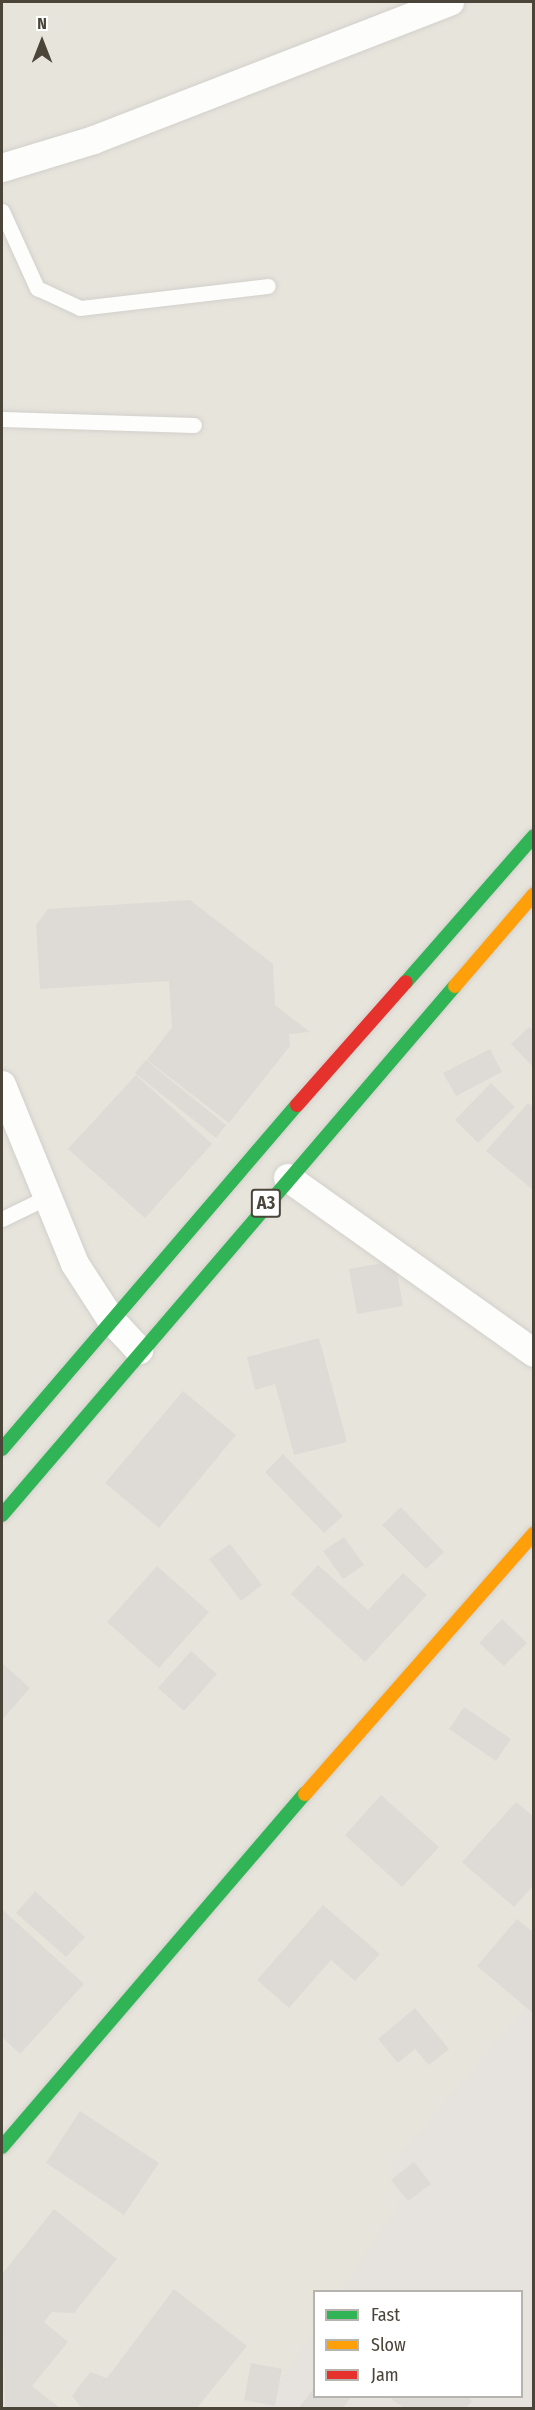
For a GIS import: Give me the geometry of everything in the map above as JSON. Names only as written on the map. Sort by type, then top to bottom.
[{"type":"main road","name":"A3","points":[[2,1449],[534,836]]},
{"type":"main road","name":"A3","points":[[2,1515],[139,1350],[534,894]]},
{"type":"main road","points":[[2,2147],[104,2023],[534,1533]]},
{"type":"street","points":[[2,168],[94,140],[450,2]]},
{"type":"street","points":[[2,1085],[45,1198],[75,1264],[112,1321],[139,1350]]},
{"type":"street","points":[[288,1178],[534,1353]]},
{"type":"lane","points":[[2,211],[37,288],[80,308],[268,286]]},
{"type":"lane","points":[[2,419],[194,425]]},
{"type":"lane","points":[[2,1219],[45,1198]]},
{"type":"shaded area","points":[[2,2],[533,2],[533,2408],[2,2408]]},
{"type":"shaded area","points":[[533,1998],[533,2408],[263,2408],[313,2333],[313,2398],[523,2398],[523,2290],[342,2290],[400,2202],[390,2166]]},
{"type":"building","points":[[190,900],[273,964],[275,1005],[310,1032],[289,1034],[290,1046],[229,1123],[147,1060],[172,1027],[169,981],[40,989],[36,925],[48,909]]},
{"type":"building","points":[[529,1027],[534,1032],[534,1068],[511,1044]]},
{"type":"building","points":[[490,1049],[502,1072],[456,1096],[443,1073]]},
{"type":"building","points":[[146,1060],[226,1125],[216,1138],[135,1073]]},
{"type":"building","points":[[136,1075],[212,1144],[145,1218],[68,1149]]},
{"type":"building","points":[[491,1083],[515,1107],[478,1143],[455,1120]]},
{"type":"building","points":[[528,1103],[534,1107],[534,1191],[486,1151]]},
{"type":"building","points":[[395,1261],[403,1306],[357,1314],[349,1269]]},
{"type":"building","points":[[319,1338],[347,1442],[294,1455],[275,1384],[255,1390],[247,1357]]},
{"type":"building","points":[[183,1391],[236,1435],[159,1528],[105,1483]]},
{"type":"building","points":[[283,1454],[343,1516],[324,1533],[265,1472]]},
{"type":"building","points":[[401,1507],[444,1552],[426,1569],[382,1525]]},
{"type":"building","points":[[344,1537],[364,1565],[343,1579],[323,1551]]},
{"type":"building","points":[[230,1544],[262,1585],[241,1601],[209,1559]]},
{"type":"building","points":[[318,1565],[368,1610],[403,1573],[427,1595],[365,1662],[291,1594]]},
{"type":"building","points":[[157,1566],[209,1612],[159,1668],[107,1622]]},
{"type":"building","points":[[502,1619],[527,1643],[504,1666],[479,1643]]},
{"type":"building","points":[[191,1651],[217,1674],[184,1711],[158,1688]]},
{"type":"building","points":[[2,1663],[30,1688],[2,1720]]},
{"type":"building","points":[[464,1707],[511,1739],[496,1761],[449,1729]]},
{"type":"building","points":[[381,1795],[439,1847],[402,1887],[345,1835]]},
{"type":"building","points":[[516,1802],[534,1817],[534,1885],[514,1907],[462,1862]]},
{"type":"building","points":[[35,1891],[85,1937],[66,1957],[16,1913]]},
{"type":"building","points":[[323,1905],[380,1954],[355,1981],[331,1960],[289,2008],[257,1980]]},
{"type":"building","points":[[2,1909],[84,1984],[20,2054],[2,2037]]},
{"type":"building","points":[[517,1919],[534,1933],[534,2014],[477,1966]]},
{"type":"building","points":[[415,2008],[449,2049],[429,2065],[415,2049],[398,2063],[378,2039]]},
{"type":"building","points":[[80,2111],[159,2163],[124,2215],[46,2163]]},
{"type":"building","points":[[414,2162],[431,2184],[408,2201],[391,2180]]},
{"type":"building","points":[[54,2209],[117,2259],[74,2313],[52,2312],[44,2322],[68,2342],[32,2386],[60,2408],[5,2408],[2,2274]]},
{"type":"building","points":[[174,2289],[247,2346],[197,2408],[82,2408],[72,2396],[90,2372],[107,2378]]},
{"type":"building","points":[[251,2363],[282,2369],[275,2406],[244,2400]]},
{"type":"building","points":[[313,2389],[313,2398],[350,2398],[343,2408],[299,2408]]},
{"type":"building","points":[[391,2398],[469,2398],[472,2401],[466,2408],[404,2408]]},
{"type":"traffic: fast","points":[[406,982],[534,836]]},
{"type":"traffic: fast","points":[[2,1515],[455,986]]},
{"type":"traffic: fast","points":[[2,1449],[297,1105]]},
{"type":"traffic: fast","points":[[2,2147],[305,1794]]},
{"type":"traffic: slow","points":[[455,986],[534,894]]},
{"type":"traffic: slow","points":[[305,1794],[534,1533]]},
{"type":"traffic: jam","points":[[297,1105],[406,982]]}]
